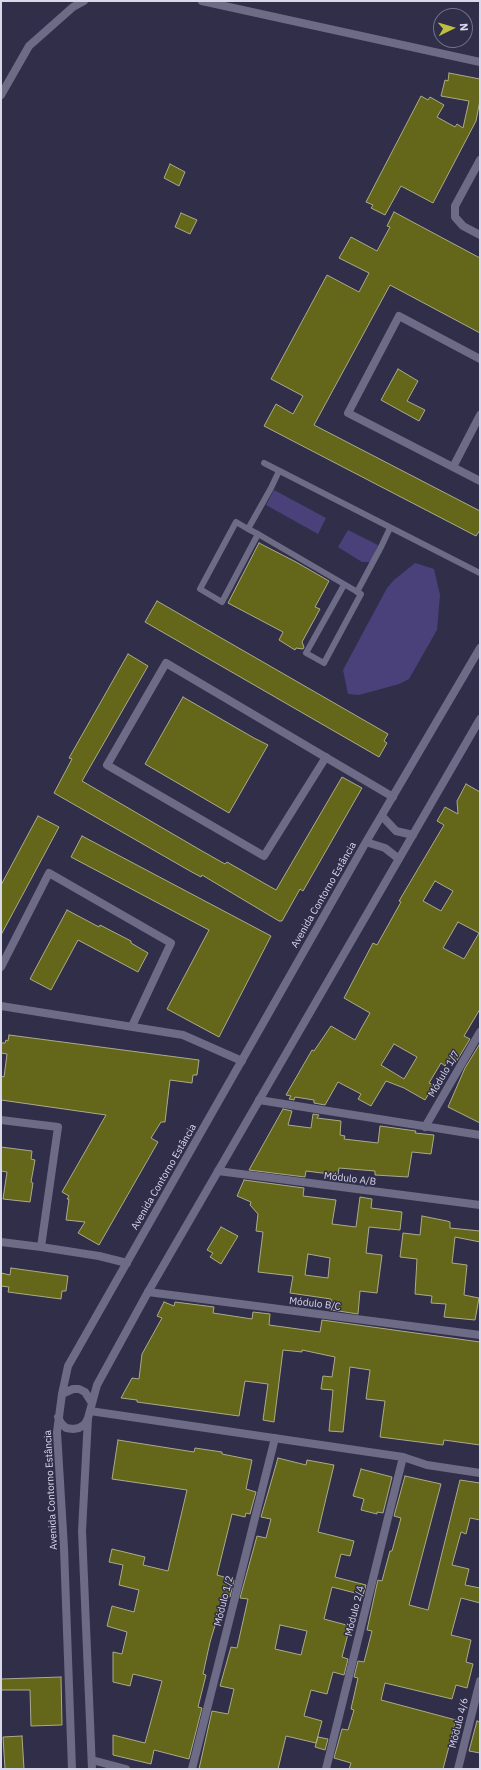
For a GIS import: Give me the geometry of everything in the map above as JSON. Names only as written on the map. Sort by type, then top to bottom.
[{"type":"street","points":[[1,95],[29,46],[73,8],[84,1]]},
{"type":"street","points":[[202,1],[480,62]]},
{"type":"street","points":[[480,160],[455,206],[455,216],[463,226],[480,235]]},
{"type":"street","points":[[480,360],[399,316],[348,413],[480,481]]},
{"type":"street","points":[[453,467],[480,415]]},
{"type":"street","name":"Avenida Contorno Estância","points":[[72,1769],[58,1417],[68,1366],[366,842],[480,648]]},
{"type":"street","points":[[326,757],[264,856],[107,765],[166,663],[326,757],[393,797]]},
{"type":"street","points":[[58,1417],[66,1428],[79,1428],[85,1424],[97,1385],[148,1292],[480,719]]},
{"type":"street","points":[[382,816],[396,831],[413,835]]},
{"type":"street","points":[[366,842],[385,848],[399,858]]},
{"type":"street","points":[[1,966],[49,873],[171,943],[132,1026]]},
{"type":"street","points":[[1,1006],[183,1035],[242,1061]]},
{"type":"street","name":"Módulo 1/7","points":[[425,1127],[480,1032]]},
{"type":"street","points":[[259,1100],[480,1135]]},
{"type":"street","points":[[1,1120],[58,1127],[41,1247]]},
{"type":"street","name":"Módulo A/B","points":[[218,1172],[480,1206]]},
{"type":"street","points":[[1,1242],[99,1256],[127,1263]]},
{"type":"street","name":"Módulo B/C","points":[[148,1292],[480,1335]]},
{"type":"street","points":[[62,1394],[73,1388],[85,1392],[90,1411],[82,1530],[92,1769]]},
{"type":"street","points":[[90,1411],[403,1457],[427,1465],[480,1473]]},
{"type":"street","name":"Módulo 1/2","points":[[192,1769],[275,1438]]},
{"type":"street","name":"Módulo 2/4","points":[[326,1769],[403,1457]]},
{"type":"street","name":"Módulo 4/6","points":[[458,1769],[480,1681]]},
{"type":"street","points":[[92,1760],[126,1769]]},
{"type":"lane","points":[[264,463],[390,528],[480,572]]},
{"type":"lane","points":[[248,529],[271,488],[279,470]]},
{"type":"lane","points":[[258,534],[222,602],[200,589],[236,522],[258,534],[357,592],[360,594],[324,663],[306,653],[344,585]]},
{"type":"lane","points":[[357,592],[390,528]]},
{"type":"shaded area","points":[[274,490],[326,518],[318,534],[266,505]]},
{"type":"shaded area","points":[[348,530],[378,545],[371,562],[362,562],[338,547]]},
{"type":"shaded area","points":[[415,563],[434,569],[440,595],[437,630],[409,679],[399,684],[359,695],[348,694],[343,670],[387,588],[394,580]]},
{"type":"building","points":[[449,73],[480,79],[480,100],[476,121],[433,203],[401,186],[385,215],[371,208],[373,205],[366,202],[421,96],[428,100],[430,97],[444,105],[437,117],[455,127],[457,124],[463,128],[469,101],[441,96],[445,80],[448,81]]},
{"type":"building","points":[[170,164],[185,172],[179,186],[164,178]]},
{"type":"building","points":[[394,212],[480,258],[480,333],[390,285],[314,425],[480,511],[480,530],[476,536],[264,426],[276,404],[293,414],[303,396],[271,379],[327,275],[359,292],[369,273],[339,258],[351,237],[377,251],[390,227],[387,226]]},
{"type":"building","points":[[181,213],[197,220],[190,234],[175,227]]},
{"type":"building","points":[[398,369],[418,381],[407,401],[425,410],[419,421],[381,400]]},
{"type":"building","points":[[259,543],[329,581],[315,607],[320,609],[302,642],[304,647],[303,649],[296,648],[295,650],[279,640],[283,632],[228,603]]},
{"type":"building","points":[[157,601],[388,734],[384,741],[387,743],[379,757],[145,622]]},
{"type":"building","points":[[128,654],[148,666],[82,781],[202,851],[225,864],[227,862],[276,890],[342,777],[362,788],[303,891],[300,889],[282,921],[279,921],[202,875],[201,877],[190,871],[54,793],[72,759],[69,758]]},
{"type":"building","points":[[183,697],[268,745],[229,813],[145,764]]},
{"type":"building","points":[[466,784],[480,792],[480,1009],[464,1036],[470,1039],[456,1062],[450,1058],[445,1066],[441,1063],[429,1083],[434,1085],[425,1100],[404,1088],[386,1081],[371,1106],[358,1099],[361,1094],[338,1082],[325,1105],[314,1103],[314,1100],[295,1097],[294,1100],[289,1099],[291,1096],[286,1095],[312,1050],[314,1051],[331,1026],[355,1040],[370,1013],[344,998],[373,943],[377,945],[401,902],[399,901],[444,825],[437,821],[445,807],[458,814],[457,801]],"holes":[[[435,881],[453,891],[441,911],[423,901]],[[458,922],[479,933],[464,959],[443,948]],[[394,1044],[417,1057],[404,1079],[381,1065]]]},
{"type":"building","points":[[38,816],[59,827],[1,935],[1,885]]},
{"type":"building","points":[[82,836],[271,936],[219,1037],[167,1009],[209,930],[71,857]]},
{"type":"building","points":[[67,910],[99,927],[100,925],[131,941],[131,943],[148,953],[138,972],[78,940],[51,990],[30,979]]},
{"type":"building","points":[[9,1035],[199,1060],[197,1075],[193,1075],[192,1083],[170,1080],[165,1122],[161,1122],[151,1138],[158,1142],[99,1245],[78,1233],[85,1222],[66,1220],[69,1199],[67,1199],[69,1196],[62,1192],[106,1115],[1,1100],[1,1076],[4,1077],[7,1054],[1,1053],[1,1043],[5,1043],[6,1040],[8,1041]]},
{"type":"building","points":[[479,1045],[480,1123],[448,1107],[465,1068]]},
{"type":"building","points":[[283,1109],[292,1111],[288,1125],[311,1128],[313,1114],[319,1115],[317,1118],[341,1121],[340,1135],[345,1136],[344,1139],[378,1143],[380,1126],[434,1135],[431,1154],[412,1152],[408,1177],[375,1175],[375,1171],[339,1168],[338,1175],[306,1171],[305,1177],[249,1170]]},
{"type":"building","points":[[1,1147],[32,1151],[31,1159],[35,1160],[31,1182],[33,1183],[30,1202],[3,1199],[7,1172],[1,1171]]},
{"type":"building","points":[[244,1180],[304,1188],[303,1196],[336,1200],[332,1224],[356,1227],[360,1197],[372,1199],[371,1208],[402,1212],[400,1230],[369,1227],[366,1253],[382,1255],[377,1293],[360,1291],[358,1314],[332,1310],[331,1299],[290,1293],[293,1276],[258,1272],[263,1232],[256,1231],[258,1214],[250,1205],[251,1202],[237,1196]],"holes":[[[308,1254],[330,1258],[328,1278],[305,1275]]]},
{"type":"building","points":[[422,1216],[450,1222],[450,1228],[480,1231],[480,1242],[455,1237],[452,1263],[467,1265],[464,1295],[479,1298],[475,1320],[444,1317],[446,1304],[431,1303],[432,1296],[415,1294],[417,1259],[400,1257],[403,1233],[420,1235]]},
{"type":"building","points":[[221,1227],[238,1236],[221,1264],[210,1257],[213,1253],[207,1250]]},
{"type":"building","points":[[11,1268],[68,1276],[66,1291],[62,1291],[61,1299],[8,1292],[9,1287],[1,1286],[1,1273],[10,1275]]},
{"type":"building","points":[[164,1302],[174,1306],[175,1302],[214,1307],[213,1313],[252,1319],[253,1312],[270,1314],[269,1325],[320,1332],[322,1320],[480,1342],[480,1445],[444,1440],[443,1445],[380,1437],[385,1401],[366,1399],[370,1370],[350,1367],[343,1432],[329,1431],[333,1390],[321,1389],[323,1376],[332,1377],[335,1357],[302,1350],[302,1352],[283,1350],[274,1422],[263,1420],[268,1384],[245,1381],[239,1416],[137,1402],[137,1400],[121,1398],[132,1378],[139,1379],[142,1354],[162,1318],[157,1316]]},
{"type":"building","points":[[118,1440],[194,1452],[195,1448],[222,1452],[222,1454],[252,1460],[246,1489],[256,1492],[250,1514],[246,1513],[245,1517],[232,1514],[217,1575],[234,1580],[230,1597],[224,1596],[210,1642],[203,1674],[206,1675],[198,1707],[202,1708],[189,1759],[154,1750],[151,1764],[113,1755],[113,1735],[145,1743],[162,1681],[133,1674],[130,1686],[113,1682],[113,1652],[122,1654],[127,1632],[107,1626],[112,1606],[134,1612],[139,1590],[119,1585],[123,1565],[109,1562],[112,1549],[145,1557],[143,1565],[168,1571],[187,1490],[112,1479]]},
{"type":"building","points":[[278,1458],[306,1465],[307,1460],[334,1465],[318,1532],[354,1541],[350,1556],[341,1554],[335,1577],[366,1585],[363,1595],[332,1587],[324,1619],[350,1626],[342,1657],[348,1659],[344,1675],[333,1672],[327,1694],[311,1690],[304,1716],[322,1721],[316,1743],[286,1736],[278,1769],[199,1769],[212,1711],[228,1714],[234,1689],[220,1686],[231,1647],[237,1648],[248,1599],[240,1598],[257,1536],[266,1538],[271,1519],[261,1517]],"holes":[[[280,1625],[307,1631],[301,1655],[275,1649]]]},
{"type":"building","points":[[361,1469],[392,1477],[383,1513],[377,1512],[377,1514],[361,1510],[364,1499],[353,1496]]},
{"type":"building","points":[[405,1476],[441,1484],[409,1605],[428,1610],[460,1480],[480,1483],[480,1520],[470,1518],[466,1534],[461,1532],[452,1565],[469,1569],[465,1585],[480,1588],[480,1603],[461,1598],[451,1635],[471,1640],[466,1662],[473,1664],[467,1688],[456,1685],[452,1699],[385,1683],[381,1700],[456,1720],[443,1769],[349,1769],[351,1763],[334,1758],[342,1729],[348,1730],[354,1710],[351,1709],[358,1678],[354,1677],[358,1661],[364,1662],[372,1631],[367,1630],[378,1580],[382,1581],[401,1518],[394,1516]]},
{"type":"building","points":[[61,1677],[62,1725],[31,1726],[30,1690],[1,1690],[1,1679]]},
{"type":"building","points":[[477,1721],[480,1722],[480,1753],[469,1751]]},
{"type":"building","points":[[22,1736],[24,1769],[5,1769],[3,1737]]},
{"type":"building","points":[[318,1737],[328,1739],[325,1750],[315,1747]]}]
